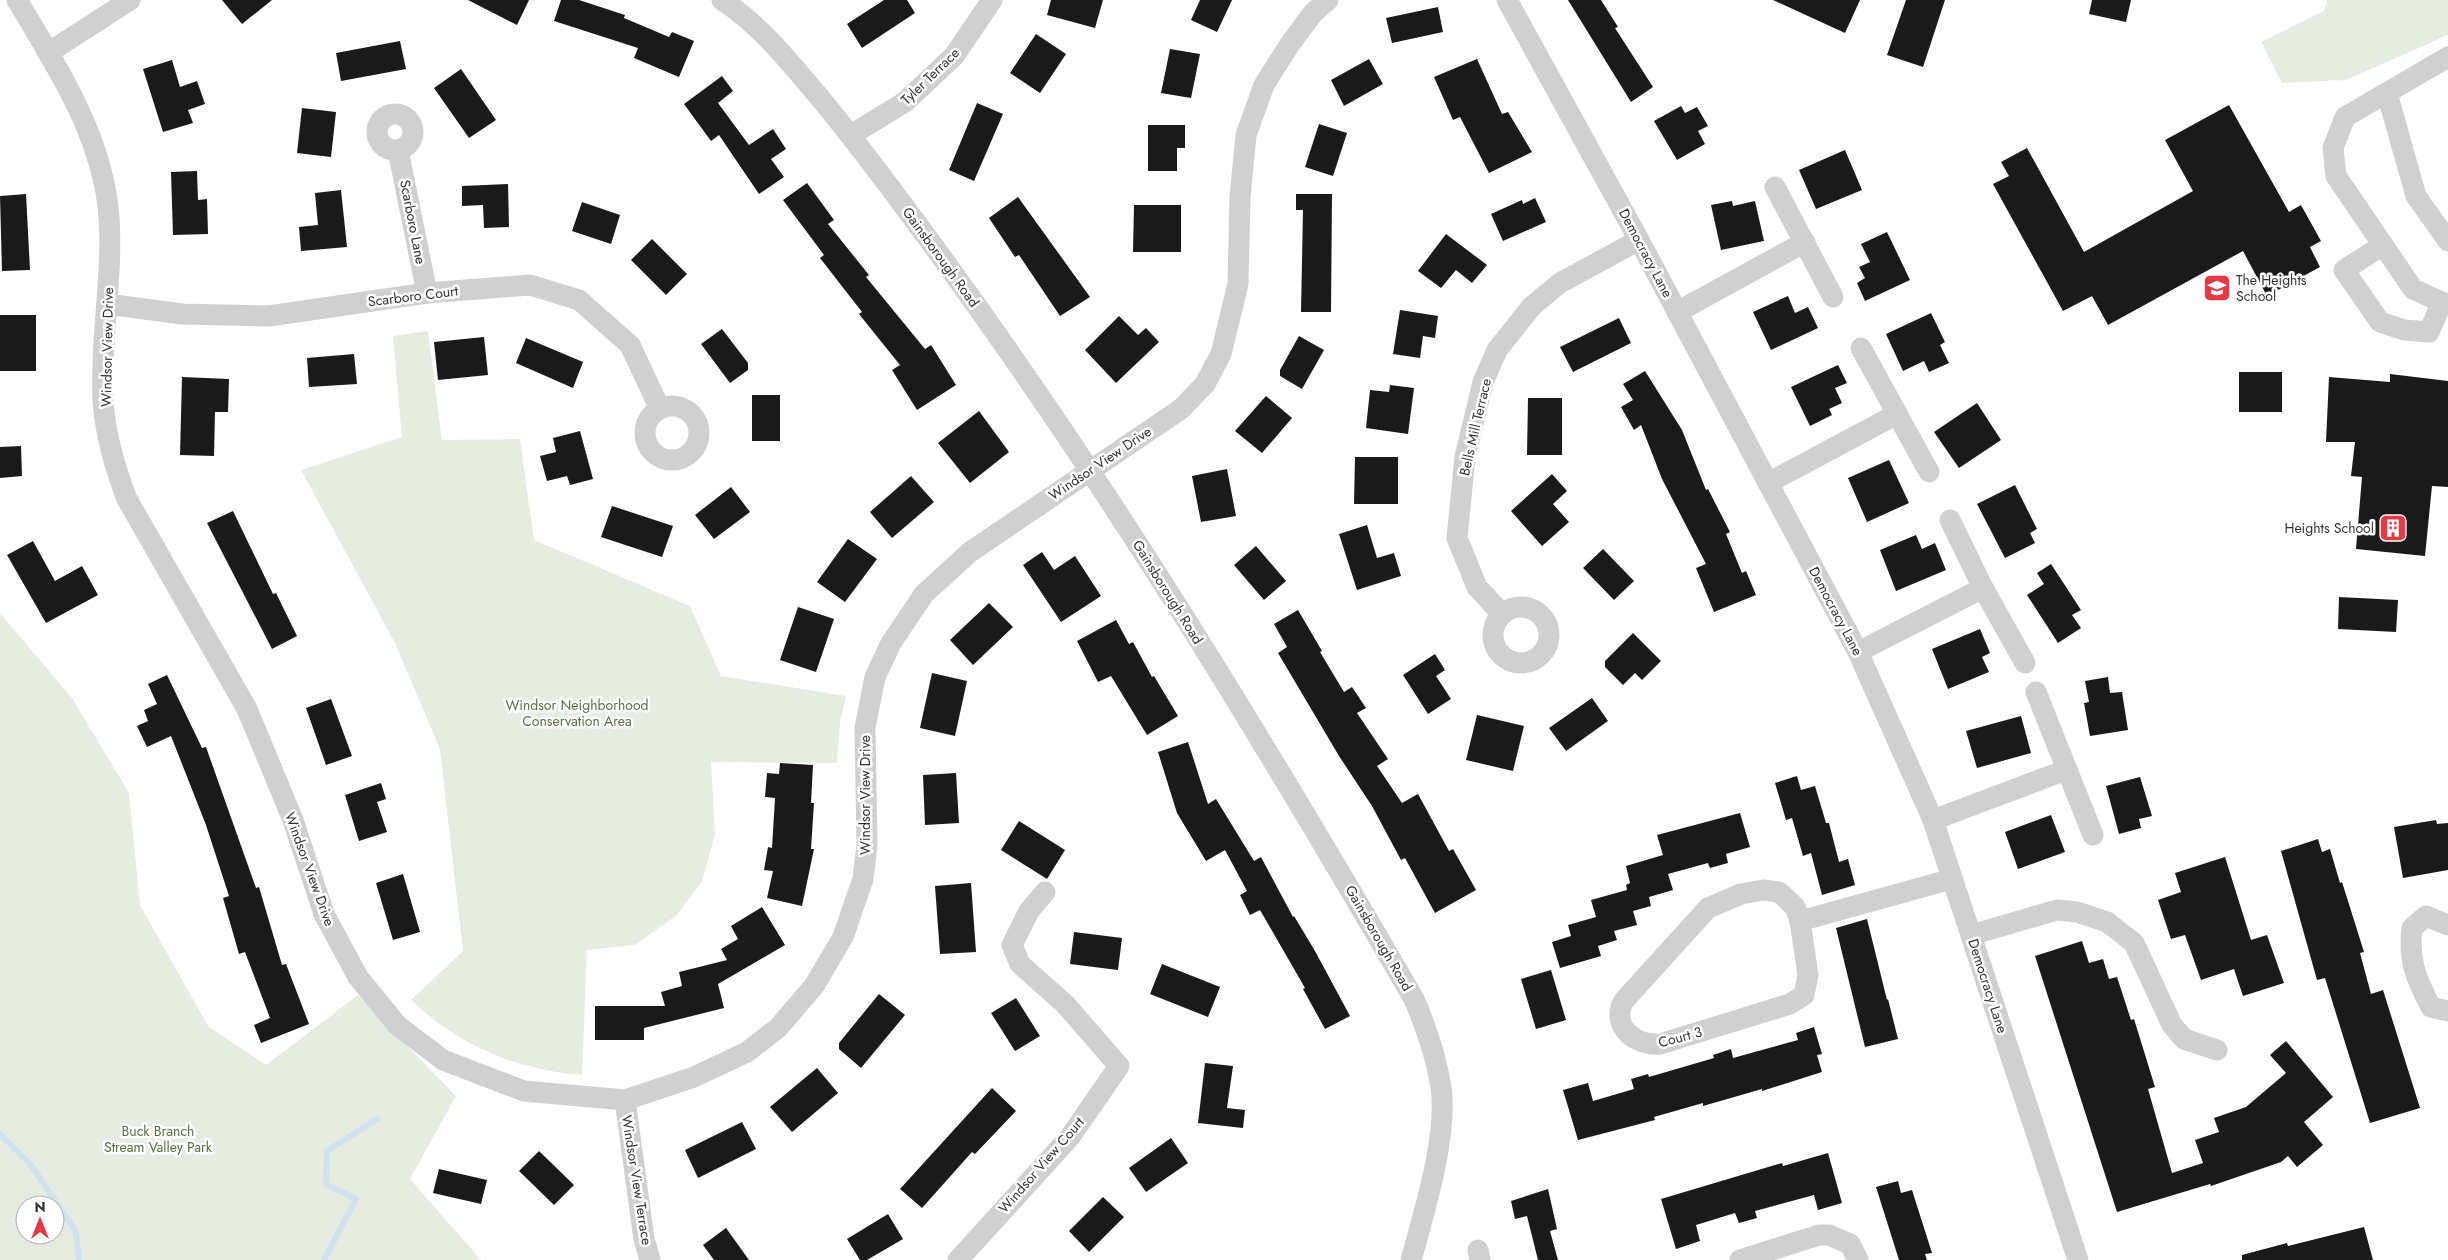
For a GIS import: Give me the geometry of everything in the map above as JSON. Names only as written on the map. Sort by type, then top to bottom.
[{"type":"street","name":"Windsor View Drive","points":[[17,0],[82,113],[103,178],[109,218],[103,400],[115,469],[127,499],[247,709],[293,820],[324,914],[358,977],[397,1025],[443,1060],[524,1091],[624,1100],[694,1078],[747,1052],[778,1028],[814,986],[843,937],[863,879],[867,845],[865,728],[875,678],[891,643],[924,594],[970,552],[1181,409],[1205,384],[1221,354],[1238,284],[1240,197],[1246,135],[1264,85],[1290,44],[1313,13],[1328,0]]},
{"type":"street","points":[[48,52],[130,0]]},
{"type":"street","name":"Gainsborough Road","points":[[722,0],[767,35],[851,135],[976,303],[1090,469],[1295,795],[1414,999],[1427,1030],[1441,1088],[1441,1128],[1427,1203],[1411,1260]]},
{"type":"street","name":"Tyler Terrace","points":[[851,135],[905,102],[954,56],[992,0]]},
{"type":"street","name":"Democracy Lane","points":[[1507,0],[1639,240],[1858,652],[1933,820],[2078,1260]]},
{"type":"street","points":[[2383,245],[2344,270],[2380,322],[2404,330],[2429,332],[2445,303],[2413,289],[2336,176],[2333,148],[2345,117],[2448,58]]},
{"type":"street","points":[[2388,93],[2416,196],[2448,241]]},
{"type":"street","name":"Scarboro Lane","points":[[398,150],[427,293]]},
{"type":"street","points":[[1775,186],[1832,297]]},
{"type":"street","name":"Bells Mill Terrace","points":[[1502,614],[1477,587],[1457,538],[1465,457],[1483,382],[1497,350],[1532,306],[1560,283],[1639,240]]},
{"type":"street","points":[[1677,312],[1805,242]]},
{"type":"street","name":"Scarboro Court","points":[[107,304],[182,314],[269,316],[427,293],[530,285],[579,300],[630,345],[660,409]]},
{"type":"street","points":[[1861,348],[1928,472]]},
{"type":"street","points":[[1768,483],[1897,414]]},
{"type":"street","points":[[1950,520],[1983,588],[2025,662]]},
{"type":"street","points":[[1858,652],[1983,588]]},
{"type":"street","points":[[2036,692],[2092,835]]},
{"type":"street","points":[[1933,820],[2066,770]]},
{"type":"street","points":[[1800,921],[1952,879]]},
{"type":"street","name":"Court 3","points":[[1763,890],[1780,892],[1795,907],[1800,921],[1808,975],[1804,995],[1790,1004],[1660,1044],[1650,1045],[1640,1042],[1629,1035],[1621,1023],[1621,1007],[1630,994],[1708,908],[1741,894],[1763,890]]},
{"type":"street","name":"Windsor View Court","points":[[958,1260],[1070,1136],[1119,1066],[1065,1004],[1020,964],[1012,945],[1029,911],[1045,892]]},
{"type":"street","points":[[1971,934],[2057,910],[2077,912],[2107,922],[2134,943],[2172,1025],[2184,1039],[2217,1050]]},
{"type":"street","points":[[2448,925],[2426,916],[2412,928],[2410,948],[2417,981],[2431,1007],[2448,1011]]},
{"type":"street","name":"Windsor View Terrace","points":[[624,1100],[644,1239],[650,1260]]},
{"type":"street","points":[[1740,1260],[1819,1235],[1829,1235],[1850,1244],[1858,1260]]},
{"type":"green space","points":[[2327,0],[2448,0],[2448,35],[2346,80],[2282,83],[2261,42],[2324,11]]},
{"type":"green space","name":"Windsor Neighborhood Conservation Area","points":[[428,331],[442,440],[520,439],[534,540],[690,606],[721,676],[846,696],[840,722],[837,763],[711,762],[715,834],[702,881],[677,915],[635,945],[587,950],[582,1075],[534,1068],[489,1052],[448,1030],[411,1000],[463,951],[440,749],[395,643],[301,470],[402,437],[393,336]]},
{"type":"green space","name":"Buck Branch Stream Valley Park","points":[[0,613],[72,698],[129,793],[140,905],[208,1026],[266,1065],[358,995],[456,1096],[410,1179],[481,1260],[0,1260]]},
{"type":"building","points":[[222,0],[272,0],[242,24]]},
{"type":"building","points":[[468,0],[529,0],[517,25]]},
{"type":"building","points":[[561,0],[579,0],[625,15],[624,18],[669,37],[672,32],[694,41],[679,77],[634,58],[638,48],[554,21]]},
{"type":"building","points":[[884,0],[907,0],[915,13],[862,48],[847,24]]},
{"type":"building","points":[[1051,0],[1103,0],[1095,28],[1047,15]]},
{"type":"building","points":[[1200,0],[1232,0],[1217,32],[1191,20]]},
{"type":"building","points":[[1568,0],[1601,0],[1618,27],[1615,28],[1653,87],[1631,102]]},
{"type":"building","points":[[1773,0],[1860,0],[1845,33]]},
{"type":"building","points":[[1906,0],[1945,0],[1923,67],[1887,55]]},
{"type":"building","points":[[2092,0],[2131,0],[2126,22],[2089,14]]},
{"type":"building","points":[[1438,7],[1443,32],[1392,43],[1386,18]]},
{"type":"building","points":[[1036,34],[1066,54],[1040,93],[1010,73]]},
{"type":"building","points":[[400,41],[406,69],[341,81],[336,53]]},
{"type":"building","points":[[1170,49],[1200,54],[1191,98],[1161,93]]},
{"type":"building","points":[[1369,59],[1383,84],[1344,106],[1331,80]]},
{"type":"building","points":[[1477,59],[1502,114],[1508,112],[1532,152],[1489,173],[1460,117],[1453,120],[1434,77]]},
{"type":"building","points":[[172,60],[180,87],[197,81],[205,104],[188,110],[193,123],[163,132],[143,69]]},
{"type":"building","points":[[461,69],[496,120],[469,138],[434,88]]},
{"type":"building","points":[[722,76],[733,91],[718,103],[749,145],[773,129],[786,149],[771,159],[784,177],[759,194],[719,135],[711,141],[684,104]]},
{"type":"building","points":[[977,103],[1003,114],[974,181],[949,170]]},
{"type":"building","points":[[2229,105],[2289,212],[2301,205],[2321,241],[2310,247],[2320,267],[2267,296],[2243,251],[2108,325],[2092,296],[2063,311],[1993,184],[2009,176],[2001,162],[2027,148],[2084,252],[2193,191],[2165,140]]},
{"type":"building","points":[[1681,106],[1685,113],[1697,107],[1708,126],[1698,131],[1705,144],[1677,160],[1654,121]]},
{"type":"building","points":[[302,108],[336,112],[331,157],[297,153]]},
{"type":"building","points":[[1319,124],[1347,133],[1333,176],[1305,167]]},
{"type":"building","points":[[1148,125],[1185,125],[1185,148],[1177,148],[1177,171],[1148,171]]},
{"type":"building","points":[[1845,150],[1862,190],[1816,209],[1799,170]]},
{"type":"building","points":[[197,171],[198,200],[207,199],[208,234],[173,235],[171,172]]},
{"type":"building","points":[[807,183],[834,220],[828,224],[869,275],[866,277],[925,349],[931,345],[956,385],[917,410],[892,370],[900,365],[859,314],[862,312],[820,258],[824,255],[783,200]]},
{"type":"building","points":[[508,184],[509,227],[484,228],[483,205],[462,206],[462,186]]},
{"type":"building","points":[[341,190],[347,247],[301,251],[299,227],[318,225],[315,193]]},
{"type":"building","points":[[26,194],[30,270],[2,271],[0,196]]},
{"type":"building","points":[[1296,194],[1332,194],[1331,312],[1301,312],[1303,210],[1296,210]]},
{"type":"building","points":[[1018,197],[1090,297],[1060,316],[1019,255],[1015,257],[989,218]]},
{"type":"building","points":[[1535,198],[1546,222],[1503,241],[1491,214],[1522,200],[1523,204]]},
{"type":"building","points":[[1732,201],[1733,206],[1755,201],[1764,241],[1721,250],[1711,205]]},
{"type":"building","points":[[582,202],[620,215],[611,244],[572,231]]},
{"type":"building","points":[[1134,205],[1181,205],[1181,252],[1133,252]]},
{"type":"building","points":[[1887,232],[1910,280],[1865,301],[1857,283],[1865,278],[1859,267],[1870,262],[1861,244]]},
{"type":"building","points":[[1446,234],[1487,265],[1472,283],[1456,270],[1441,288],[1418,271]]},
{"type":"building","points":[[652,239],[687,274],[666,295],[631,260]]},
{"type":"building","points":[[1788,296],[1795,313],[1808,307],[1818,328],[1771,350],[1753,312]]},
{"type":"building","points":[[1400,310],[1438,316],[1435,338],[1423,336],[1420,358],[1393,354]]},
{"type":"building","points":[[1931,313],[1945,342],[1940,345],[1949,363],[1929,372],[1924,361],[1903,371],[1886,334]]},
{"type":"building","points":[[0,315],[36,315],[36,371],[0,371]]},
{"type":"building","points":[[1119,316],[1138,335],[1146,328],[1159,342],[1116,383],[1085,350]]},
{"type":"building","points":[[1619,318],[1631,343],[1573,372],[1560,347]]},
{"type":"building","points":[[722,329],[748,363],[748,370],[730,383],[701,344]]},
{"type":"building","points":[[1299,336],[1324,350],[1302,389],[1280,376],[1280,370]]},
{"type":"building","points":[[484,337],[488,375],[438,380],[434,342]]},
{"type":"building","points":[[526,338],[583,362],[573,388],[516,363]]},
{"type":"building","points":[[354,354],[357,384],[309,387],[307,358]]},
{"type":"building","points":[[1838,365],[1847,383],[1835,388],[1842,403],[1829,409],[1832,415],[1810,426],[1791,387]]},
{"type":"building","points":[[1645,371],[1682,430],[1706,490],[1708,489],[1730,532],[1726,534],[1742,573],[1746,571],[1756,595],[1714,612],[1696,568],[1706,564],[1662,479],[1641,425],[1634,430],[1621,407],[1633,400],[1623,384]]},
{"type":"building","points":[[2239,372],[2282,372],[2282,412],[2239,412]]},
{"type":"building","points":[[2390,374],[2448,381],[2448,487],[2432,486],[2425,556],[2356,549],[2362,477],[2351,476],[2355,442],[2326,442],[2329,377],[2390,382]]},
{"type":"building","points":[[182,377],[229,379],[228,412],[215,412],[214,456],[180,455]]},
{"type":"building","points":[[1390,385],[1414,388],[1408,434],[1366,428],[1370,390],[1389,392]]},
{"type":"building","points":[[752,395],[780,395],[780,441],[752,441]]},
{"type":"building","points":[[1266,396],[1292,418],[1262,453],[1235,431]]},
{"type":"building","points":[[1528,398],[1562,398],[1562,455],[1527,455]]},
{"type":"building","points":[[1977,403],[2001,440],[1959,468],[1934,432]]},
{"type":"building","points":[[979,411],[1009,452],[970,483],[938,443]]},
{"type":"building","points":[[580,431],[593,479],[570,485],[567,476],[547,481],[540,456],[556,452],[553,438]]},
{"type":"building","points":[[21,446],[22,476],[0,478],[0,447]]},
{"type":"building","points":[[1355,457],[1398,457],[1398,504],[1354,504]]},
{"type":"building","points":[[1889,460],[1909,503],[1867,522],[1848,478]]},
{"type":"building","points":[[1227,469],[1236,516],[1201,522],[1192,476]]},
{"type":"building","points":[[1552,474],[1567,491],[1553,504],[1569,522],[1542,546],[1511,511]]},
{"type":"building","points":[[911,476],[934,502],[892,538],[870,512]]},
{"type":"building","points":[[2015,485],[2037,529],[2030,533],[2035,543],[2005,558],[1977,504]]},
{"type":"building","points":[[731,487],[750,512],[714,539],[695,515]]},
{"type":"building","points":[[612,506],[673,526],[662,557],[601,537]]},
{"type":"building","points":[[233,511],[273,594],[276,593],[297,636],[272,649],[207,523]]},
{"type":"building","points":[[1367,525],[1377,558],[1394,553],[1401,576],[1357,590],[1339,534]]},
{"type":"building","points":[[1916,535],[1922,549],[1935,543],[1946,570],[1896,591],[1880,550]]},
{"type":"building","points":[[848,539],[877,559],[845,602],[817,582]]},
{"type":"building","points":[[33,541],[55,581],[82,566],[98,595],[46,623],[7,555]]},
{"type":"building","points":[[1256,546],[1286,581],[1264,600],[1234,565]]},
{"type":"building","points":[[1603,549],[1634,581],[1614,600],[1583,568]]},
{"type":"building","points":[[1042,552],[1054,570],[1075,556],[1101,596],[1061,622],[1023,565]]},
{"type":"building","points":[[2051,564],[2081,610],[2072,615],[2081,628],[2058,643],[2027,595],[2044,584],[2037,573]]},
{"type":"building","points":[[2339,597],[2398,600],[2396,632],[2338,629]]},
{"type":"building","points":[[989,603],[1013,627],[973,665],[950,640]]},
{"type":"building","points":[[798,607],[834,619],[816,672],[780,660]]},
{"type":"building","points":[[1298,610],[1344,692],[1352,687],[1366,708],[1357,713],[1388,759],[1377,766],[1402,803],[1418,794],[1449,851],[1453,849],[1476,890],[1435,913],[1405,858],[1401,860],[1372,806],[1339,756],[1278,653],[1287,647],[1274,624]]},
{"type":"building","points":[[1116,620],[1129,644],[1133,642],[1152,677],[1154,676],[1178,716],[1147,735],[1111,676],[1098,682],[1077,641]]},
{"type":"building","points":[[1980,629],[1990,653],[1982,657],[1989,672],[1948,689],[1932,649]]},
{"type":"building","points":[[1633,633],[1661,661],[1642,680],[1635,673],[1623,685],[1605,667],[1605,661]]},
{"type":"building","points":[[1435,654],[1445,670],[1436,676],[1451,699],[1428,714],[1403,675]]},
{"type":"building","points":[[932,673],[967,681],[955,736],[920,728]]},
{"type":"building","points":[[167,675],[202,748],[206,747],[256,888],[259,887],[282,965],[286,964],[309,1024],[261,1043],[254,1025],[270,1018],[245,952],[239,954],[223,898],[229,896],[206,825],[171,736],[147,747],[137,726],[148,721],[144,710],[157,704],[148,684]]},
{"type":"building","points":[[2108,677],[2110,693],[2122,692],[2128,730],[2090,736],[2084,703],[2089,702],[2085,681]]},
{"type":"building","points":[[1592,698],[1608,721],[1566,751],[1549,728]]},
{"type":"building","points":[[331,699],[352,756],[326,765],[306,708]]},
{"type":"building","points":[[1477,715],[1524,726],[1513,771],[1466,760]]},
{"type":"building","points":[[2021,716],[2031,753],[1977,768],[1966,731]]},
{"type":"building","points":[[1188,742],[1208,804],[1216,799],[1254,861],[1261,857],[1350,1016],[1325,1029],[1303,989],[1305,988],[1260,910],[1250,915],[1240,895],[1247,891],[1225,850],[1206,861],[1177,813],[1158,752]]},
{"type":"building","points":[[780,763],[813,765],[811,803],[814,803],[811,849],[814,849],[802,906],[767,898],[773,871],[764,870],[768,847],[772,848],[775,798],[765,797],[767,773],[779,774]]},
{"type":"building","points":[[956,773],[959,823],[925,825],[923,775]]},
{"type":"building","points":[[1797,776],[1801,790],[1815,786],[1826,823],[1829,823],[1839,862],[1848,859],[1855,885],[1822,895],[1811,853],[1803,856],[1792,818],[1786,820],[1775,783]]},
{"type":"building","points":[[2140,777],[2152,816],[2139,819],[2141,828],[2119,834],[2106,786]]},
{"type":"building","points":[[381,783],[386,799],[377,802],[387,832],[359,841],[345,795]]},
{"type":"building","points":[[1740,813],[1750,847],[1726,854],[1728,863],[1710,868],[1708,863],[1668,874],[1673,890],[1649,897],[1651,906],[1633,911],[1637,925],[1614,931],[1617,940],[1598,946],[1601,956],[1560,968],[1552,942],[1571,936],[1568,925],[1596,917],[1591,900],[1627,890],[1626,885],[1630,883],[1626,866],[1663,855],[1657,835]]},
{"type":"building","points":[[2051,815],[2065,852],[2018,869],[2005,832]]},
{"type":"building","points":[[2436,820],[2437,824],[2448,823],[2448,870],[2403,878],[2394,827]]},
{"type":"building","points":[[1019,821],[1065,850],[1047,879],[1001,850]]},
{"type":"building","points":[[2318,839],[2322,852],[2330,849],[2364,952],[2360,953],[2371,994],[2383,990],[2420,1108],[2370,1123],[2325,978],[2317,980],[2281,851]]},
{"type":"building","points":[[2225,857],[2251,940],[2267,935],[2284,983],[2243,996],[2234,969],[2201,980],[2185,935],[2171,939],[2158,900],[2181,892],[2175,873]]},
{"type":"building","points":[[403,874],[420,932],[393,940],[376,883]]},
{"type":"building","points":[[971,883],[976,952],[940,954],[935,886]]},
{"type":"building","points":[[762,907],[785,945],[718,984],[724,1008],[644,1028],[644,1040],[595,1040],[595,1006],[665,1006],[661,992],[682,986],[679,972],[727,960],[721,949],[738,939],[731,926]]},
{"type":"building","points":[[1867,919],[1898,1039],[1865,1047],[1836,928]]},
{"type":"building","points":[[1074,932],[1122,938],[1118,970],[1070,964]]},
{"type":"building","points":[[2082,941],[2089,963],[2103,959],[2109,979],[2117,977],[2131,1020],[2134,1019],[2155,1087],[2148,1089],[2172,1173],[2203,1163],[2195,1140],[2219,1132],[2214,1118],[2246,1107],[2286,1073],[2270,1055],[2286,1041],[2333,1097],[2304,1122],[2323,1145],[2297,1167],[2288,1156],[2281,1162],[2211,1186],[2210,1184],[2117,1212],[2035,956]]},
{"type":"building","points":[[1162,964],[1220,987],[1208,1017],[1150,994]]},
{"type":"building","points":[[1551,970],[1566,1020],[1536,1029],[1521,979]]},
{"type":"building","points":[[879,994],[905,1015],[861,1068],[839,1049],[839,1043]]},
{"type":"building","points":[[1016,998],[1040,1036],[1015,1051],[991,1013]]},
{"type":"building","points":[[1814,1027],[1822,1054],[1817,1055],[1822,1072],[1762,1091],[1762,1089],[1703,1106],[1703,1103],[1654,1117],[1655,1120],[1578,1140],[1563,1090],[1588,1083],[1593,1101],[1634,1089],[1631,1079],[1648,1074],[1649,1077],[1714,1058],[1713,1055],[1731,1049],[1733,1058],[1798,1040],[1796,1033]]},
{"type":"building","points":[[1205,1063],[1233,1066],[1227,1108],[1245,1110],[1243,1128],[1198,1123]]},
{"type":"building","points":[[817,1068],[838,1093],[792,1132],[770,1107]]},
{"type":"building","points":[[992,1088],[1016,1111],[975,1154],[972,1152],[922,1208],[900,1189]]},
{"type":"building","points":[[742,1122],[756,1149],[698,1178],[685,1150]]},
{"type":"building","points":[[1171,1138],[1188,1163],[1146,1192],[1129,1168]]},
{"type":"building","points":[[539,1151],[574,1185],[554,1205],[519,1171]]},
{"type":"building","points":[[1828,1153],[1842,1203],[1818,1210],[1814,1195],[1755,1211],[1757,1218],[1739,1223],[1735,1213],[1696,1225],[1700,1241],[1676,1249],[1661,1199],[1782,1163],[1783,1166]]},
{"type":"building","points":[[439,1169],[487,1180],[481,1204],[433,1193]]},
{"type":"building","points":[[1898,1181],[1901,1193],[1912,1190],[1932,1253],[1925,1254],[1927,1260],[1899,1260],[1876,1187]]},
{"type":"building","points":[[1548,1189],[1557,1229],[1550,1231],[1558,1260],[1538,1260],[1527,1216],[1515,1219],[1511,1201]]},
{"type":"building","points":[[1103,1197],[1124,1217],[1089,1252],[1069,1231]]},
{"type":"building","points":[[888,1214],[903,1239],[867,1260],[860,1260],[847,1239]]},
{"type":"building","points":[[2364,1227],[2373,1260],[2242,1260],[2242,1255],[2287,1243],[2288,1246]]},
{"type":"building","points":[[726,1228],[749,1260],[714,1260],[703,1245]]},
{"type":"waterway","points":[[324,1260],[356,1199],[326,1184],[327,1151],[377,1119]]},
{"type":"waterway","points":[[0,1134],[31,1165],[76,1232],[79,1260]]},
{"type":"place","name":"The Heights School","points":[[2217,288]]},
{"type":"place","name":"Heights School","points":[[2393,528]]}]
